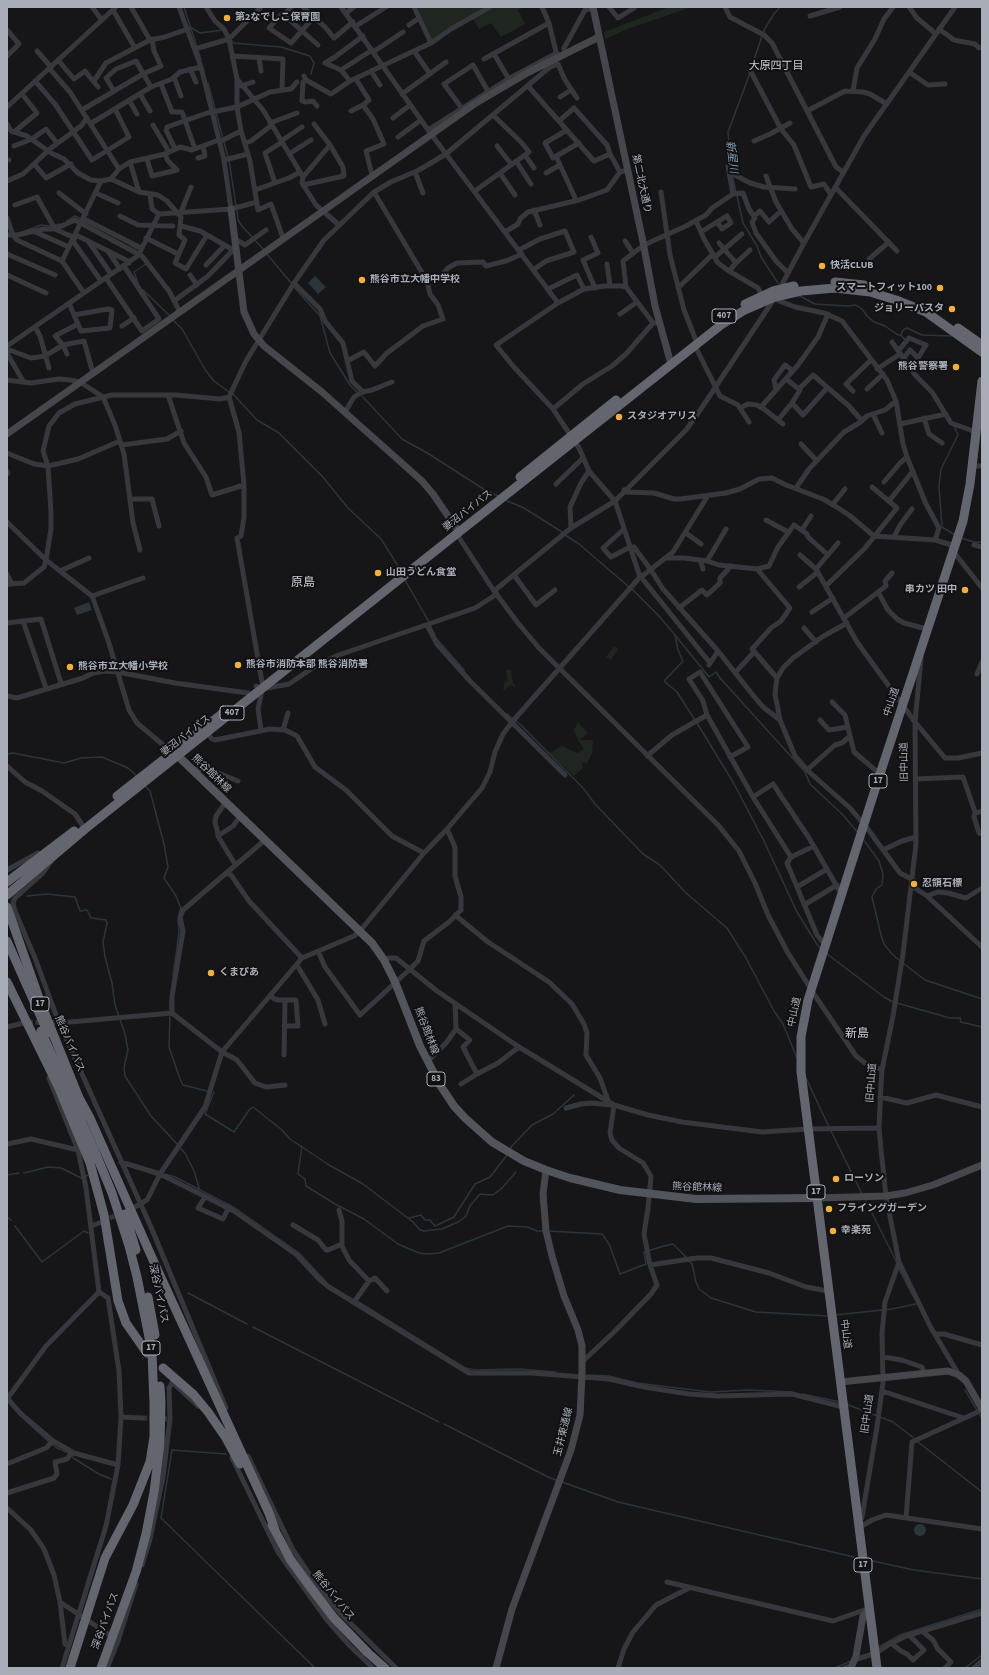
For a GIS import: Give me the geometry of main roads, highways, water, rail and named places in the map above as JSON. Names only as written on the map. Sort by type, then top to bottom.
[{"type":"highway","name":"妻沼バイパス","points":[[695,342],[726,314],[762,295],[780,289],[800,285],[834,282],[852,283],[879,288],[898,294],[928,307],[982,345]]},
{"type":"highway","name":"妻沼バイパス","points":[[175,754],[207,733],[260,686],[670,361],[695,342],[743,311],[774,297],[801,291],[821,288],[852,289],[878,294],[926,312],[982,352]]},
{"type":"highway","name":"中山道","points":[[877,1668],[808,1128],[801,1067],[801,1037],[803,1021],[811,989],[824,949],[840,889],[862,832],[967,508],[982,381]]},
{"type":"highway","name":"妻沼バイパス","points":[[7,895],[56,854],[84,827],[248,694],[260,686]]},
{"type":"highway","name":"妻沼バイパス","points":[[7,882],[61,840],[84,827]]},
{"type":"highway","name":"407","points":[[7,875],[19,872]]},
{"type":"highway","name":"熊谷バイパス","points":[[7,907],[41,1004],[79,1098]]},
{"type":"highway","name":"深谷バイパス","points":[[7,941],[112,1193],[137,1277],[152,1352],[154,1436],[150,1462],[133,1506],[105,1558],[82,1616],[70,1668]]},
{"type":"highway","name":"深谷バイパス","points":[[7,955],[79,1098],[110,1174],[132,1233],[142,1269],[157,1348],[161,1403],[160,1444],[155,1485],[146,1534],[136,1572],[116,1639],[101,1668]]},
{"type":"highway","name":"17","points":[[7,982],[28,1022],[58,1086],[90,1163],[104,1215],[118,1301],[126,1324],[147,1353]]},
{"type":"highway","name":"17","points":[[58,1086],[66,1098],[86,1139],[93,1147]]},
{"type":"highway","name":"17","points":[[79,1098],[90,1118],[153,1260],[229,1421],[275,1530]]},
{"type":"highway","name":"17","points":[[163,1368],[174,1381],[194,1395],[226,1438],[275,1530]]},
{"type":"highway","name":"熊谷バイパス","points":[[275,1530],[290,1559],[333,1617],[385,1668]]},
{"type":"main road","name":"熊谷館林線","points":[[175,754],[372,943],[384,960],[395,982],[428,1062],[447,1097],[477,1130],[509,1153],[546,1170],[593,1184],[650,1195],[702,1199],[817,1198]]},
{"type":"waterway","points":[[184,7],[197,47]]},
{"type":"waterway","name":"新星川","points":[[751,69],[764,30],[780,7]]},
{"type":"waterway","points":[[192,28],[200,33],[223,30]]},
{"type":"waterway","points":[[232,41],[233,43],[281,47],[310,56],[314,63],[311,74]]},
{"type":"waterway","points":[[198,50],[201,60]]},
{"type":"waterway","name":"新星川","points":[[731,167],[728,132],[750,73]]},
{"type":"waterway","points":[[208,83],[228,157]]},
{"type":"waterway","points":[[229,160],[236,206]]},
{"type":"waterway","name":"新星川","points":[[731,170],[736,192]]},
{"type":"waterway","name":"新星川","points":[[737,196],[743,223],[757,246],[761,257],[778,283]]},
{"type":"waterway","points":[[237,210],[238,220],[241,225],[264,250]]},
{"type":"waterway","points":[[67,221],[75,216],[81,219]]},
{"type":"waterway","points":[[25,231],[41,225],[51,226],[60,224]]},
{"type":"waterway","points":[[129,244],[137,249]]},
{"type":"waterway","points":[[266,253],[292,284]]},
{"type":"waterway","points":[[138,283],[134,272],[146,264]]},
{"type":"waterway","points":[[294,287],[320,316],[330,353],[350,385],[358,393]]},
{"type":"waterway","points":[[143,290],[170,316]]},
{"type":"waterway","name":"新星川","points":[[798,295],[815,304],[847,306],[856,305],[862,309],[874,322],[885,326],[898,335],[901,335],[903,330],[907,328],[922,335],[952,336]]},
{"type":"waterway","points":[[172,319],[182,329],[206,371],[214,381],[229,392]]},
{"type":"waterway","name":"新星川","points":[[901,335],[905,340]]},
{"type":"waterway","points":[[233,394],[257,420],[279,433],[322,476],[348,508],[381,539],[398,566]]},
{"type":"waterway","points":[[361,395],[402,439],[429,454],[485,490],[498,496]]},
{"type":"waterway","points":[[954,426],[958,435],[941,469],[939,486],[942,527],[955,535]]},
{"type":"waterway","points":[[505,500],[524,508],[562,532]]},
{"type":"waterway","points":[[565,535],[579,544],[629,587]]},
{"type":"waterway","points":[[961,538],[974,542],[982,542]]},
{"type":"waterway","points":[[405,580],[429,622]]},
{"type":"waterway","points":[[632,589],[658,615],[675,635],[678,650],[683,661],[665,680],[665,682],[677,692],[695,720]]},
{"type":"waterway","points":[[430,625],[435,635]]},
{"type":"waterway","points":[[675,635],[709,677],[716,672],[805,772],[810,784],[843,815],[858,833]]},
{"type":"waterway","points":[[436,638],[464,670]]},
{"type":"waterway","points":[[507,714],[521,725],[583,788],[595,804],[643,854],[660,865],[686,893],[727,928],[746,958],[774,1011],[783,1024],[797,1058]]},
{"type":"waterway","points":[[697,723],[733,782],[763,839],[797,912],[821,949]]},
{"type":"waterway","points":[[7,754],[13,753],[64,763],[81,758],[102,757],[128,768],[136,775]]},
{"type":"waterway","points":[[146,787],[150,791],[164,844],[168,867],[164,878],[176,896],[181,908],[179,913]]},
{"type":"waterway","points":[[863,839],[879,861],[883,874],[882,885],[876,889],[872,897],[881,935],[884,944],[900,961]]},
{"type":"waterway","points":[[27,896],[47,894],[75,897],[80,911],[87,910],[91,918],[106,920],[107,923],[103,942],[105,957],[112,983],[115,1005],[125,1034],[128,1050],[124,1068],[125,1076],[151,1116],[178,1145]]},
{"type":"waterway","points":[[173,977],[179,932],[178,919]]},
{"type":"waterway","points":[[827,954],[884,997],[893,1002]]},
{"type":"waterway","points":[[903,963],[925,980],[982,999]]},
{"type":"waterway","points":[[170,1000],[170,1008]]},
{"type":"waterway","points":[[897,1003],[950,1018],[960,1018],[961,1022],[982,1027]]},
{"type":"waterway","points":[[170,1014],[169,1047],[180,1079],[183,1085],[207,1091]]},
{"type":"waterway","points":[[806,1078],[829,1127]]},
{"type":"waterway","points":[[214,1092],[205,1114],[234,1132],[253,1107],[282,1130],[290,1139],[329,1165],[363,1184],[413,1222],[420,1230],[442,1229],[458,1222],[466,1216],[470,1206],[480,1194],[493,1195],[501,1189],[516,1172]]},
{"type":"waterway","points":[[510,1150],[511,1147],[532,1125],[553,1114],[574,1095]]},
{"type":"waterway","points":[[831,1131],[862,1194]]},
{"type":"waterway","points":[[302,1146],[298,1174],[305,1179],[306,1186],[335,1204],[364,1219],[398,1244],[419,1253],[439,1253],[508,1226],[527,1227],[537,1231],[544,1231]]},
{"type":"waterway","points":[[180,1148],[185,1153],[194,1171],[200,1191]]},
{"type":"waterway","points":[[409,1218],[421,1215],[425,1220],[430,1220],[435,1226],[454,1217],[475,1184],[490,1177],[507,1155]]},
{"type":"waterway","points":[[24,1173],[48,1167],[61,1168],[81,1178],[88,1175]]},
{"type":"waterway","points":[[7,1175],[19,1173]]},
{"type":"waterway","points":[[165,1174],[175,1177],[235,1208],[299,1253],[326,1282]]},
{"type":"waterway","points":[[865,1199],[897,1263]]},
{"type":"waterway","points":[[7,1217],[11,1220]]},
{"type":"waterway","points":[[15,1226],[42,1262],[84,1231],[88,1233]]},
{"type":"waterway","points":[[548,1231],[602,1234],[609,1244],[620,1274],[646,1264],[644,1252],[664,1246],[673,1244],[687,1258]]},
{"type":"waterway","points":[[689,1261],[692,1264],[699,1289],[711,1298],[756,1312],[829,1316]]},
{"type":"waterway","points":[[898,1267],[913,1296]]},
{"type":"waterway","points":[[188,1293],[247,1324]]},
{"type":"waterway","points":[[357,1301],[465,1368],[475,1370],[519,1369],[556,1372]]},
{"type":"waterway","points":[[835,1315],[892,1309],[916,1304]]},
{"type":"waterway","points":[[253,1327],[439,1422]]},
{"type":"waterway","points":[[589,1375],[609,1376],[637,1383],[710,1392],[749,1390],[792,1392]]},
{"type":"waterway","points":[[965,1390],[977,1410]]},
{"type":"waterway","points":[[803,1394],[840,1402]]},
{"type":"waterway","points":[[846,1404],[893,1422],[915,1439]]},
{"type":"waterway","points":[[979,1413],[982,1419]]},
{"type":"waterway","points":[[25,1420],[49,1442]]},
{"type":"waterway","points":[[444,1424],[556,1480]]},
{"type":"waterway","points":[[918,1442],[982,1492]]},
{"type":"waterway","points":[[52,1444],[57,1448],[73,1455],[73,1458],[99,1474],[111,1479]]},
{"type":"waterway","points":[[226,1454],[172,1450],[161,1518],[315,1668]]},
{"type":"waterway","points":[[562,1482],[618,1502],[854,1557]]},
{"type":"waterway","points":[[868,1560],[914,1570],[982,1579]]},
{"type":"waterway","points":[[877,1648],[900,1635],[982,1609]]},
{"type":"waterway","points":[[965,1668],[982,1655]]},
{"type":"waterway","points":[[835,1668],[851,1661]]},
{"type":"tunnel","points":[[28,1022],[59,1023]]},
{"type":"tunnel","points":[[103,1221],[121,1213]]},
{"type":"tunnel","points":[[142,1418],[167,1419]]},
{"type":"place","name":"第2なでしこ保育園","points":[[227,18]]},
{"type":"place","name":"快活CLUB","points":[[822,266]]},
{"type":"place","name":"熊谷市立大幡中学校","points":[[362,280]]},
{"type":"place","name":"スマートフィット100","points":[[940,288]]},
{"type":"place","name":"ジョリーパスタ","points":[[952,309]]},
{"type":"place","name":"熊谷警察署","points":[[956,367]]},
{"type":"place","name":"スタジオアリス","points":[[619,417]]},
{"type":"place","name":"山田うどん食堂","points":[[378,573]]},
{"type":"place","name":"串カツ 田中","points":[[965,590]]},
{"type":"place","name":"熊谷市消防本部 熊谷消防署","points":[[238,665]]},
{"type":"place","name":"熊谷市立大幡小学校","points":[[70,667]]},
{"type":"place","name":"忍領石標","points":[[914,884]]},
{"type":"place","name":"くまぴあ","points":[[211,973]]},
{"type":"place","name":"ローソン","points":[[836,1179]]},
{"type":"place","name":"フライングガーデン","points":[[829,1209]]},
{"type":"place","name":"幸楽苑","points":[[833,1231]]},
{"type":"district","name":"大原四丁目","points":[[776,67]]},
{"type":"district","name":"原島","points":[[303,583]]},
{"type":"district","name":"新島","points":[[857,1034]]}]
